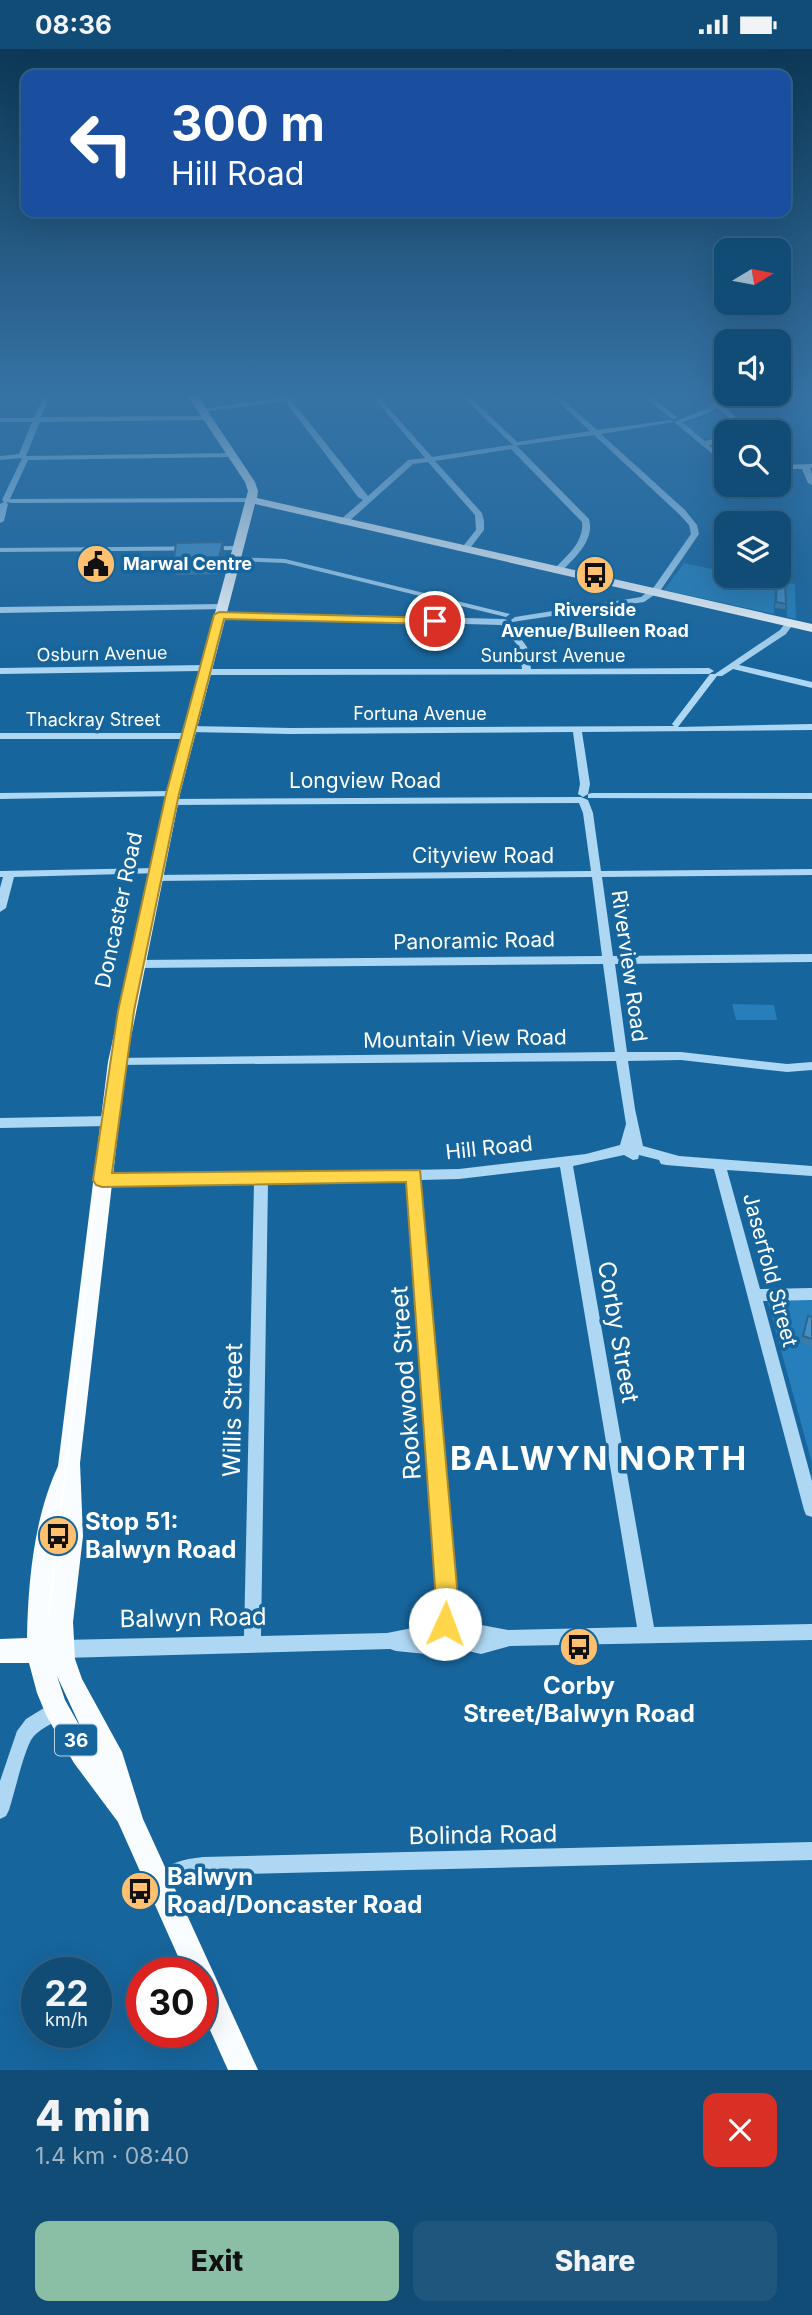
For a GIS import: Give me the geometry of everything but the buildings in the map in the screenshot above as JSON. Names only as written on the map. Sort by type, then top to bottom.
[{"type":"main road","name":"Doncaster Road","points":[[192,1957],[131,1822],[57,1709],[43,1678],[50,1649],[61,1622],[72,1512],[69,1463],[117,1062],[172,798],[252,489]]},
{"type":"main road","points":[[257,489],[266,499],[285,509]]},
{"type":"main road","points":[[249,505],[285,509],[812,628]]},
{"type":"main road","name":"Doncaster Road","points":[[50,1649],[116,1769],[131,1822]]},
{"type":"main road","name":"Balwyn Road","points":[[0,1651],[50,1649]]},
{"type":"main road","points":[[217,2012],[243,2070]]},
{"type":"street","points":[[357,489],[370,498]]},
{"type":"street","points":[[343,522],[380,489]]},
{"type":"street","points":[[456,489],[481,519],[480,532],[464,550]]},
{"type":"street","points":[[557,489],[580,512],[588,525],[584,538],[557,571]]},
{"type":"street","points":[[0,610],[221,611],[485,622],[639,600],[652,592],[691,543],[695,534],[693,525],[655,489]]},
{"type":"street","points":[[0,521],[6,502],[249,505]]},
{"type":"street","points":[[0,550],[236,553],[285,561],[486,608],[507,620],[523,647],[527,672]]},
{"type":"street","points":[[680,725],[712,675],[731,666],[783,632],[790,623]]},
{"type":"street","points":[[731,666],[812,685]]},
{"type":"street","name":"Osburn Avenue","points":[[0,671],[204,670]]},
{"type":"street","name":"Sunburst Avenue","points":[[204,670],[693,671],[712,675]]},
{"type":"street","name":"Fortuna Avenue","points":[[188,732],[651,728],[680,725],[812,727]]},
{"type":"street","name":"Riverview Road","points":[[577,729],[632,1125],[632,1151]]},
{"type":"street","name":"Thackray Street","points":[[0,736],[188,732]]},
{"type":"street","name":"Longview Road","points":[[0,796],[559,799],[812,796]]},
{"type":"street","name":"Cityview Road","points":[[5,874],[812,872]]},
{"type":"street","points":[[0,908],[5,874]]},
{"type":"street","name":"Panoramic Road","points":[[136,964],[812,958]]},
{"type":"street","name":"Mountain View Road","points":[[117,1062],[693,1057],[787,1068],[812,1066]]},
{"type":"street","points":[[0,1123],[109,1121]]},
{"type":"street","name":"Hill Road","points":[[102,1180],[459,1174],[632,1151],[674,1159],[812,1171]]},
{"type":"street","name":"Corby Street","points":[[566,1161],[647,1635]]},
{"type":"street","name":"Jaserfold Street","points":[[719,1163],[812,1510]]},
{"type":"street","name":"Rookwood Street","points":[[414,1175],[446,1587],[444,1616],[450,1632]]},
{"type":"street","name":"Willis Street","points":[[252,1644],[261,1178]]},
{"type":"street","points":[[754,1295],[812,1294]]},
{"type":"street","name":"Balwyn Road","points":[[50,1649],[387,1641],[421,1646],[450,1632],[481,1645],[508,1639],[812,1632]]},
{"type":"street","points":[[0,1810],[23,1737],[34,1723],[57,1709]]},
{"type":"street","name":"Bolinda Road","points":[[158,1881],[183,1868],[203,1866],[812,1851]]},
{"type":"shaded area","points":[[684,563],[714,569],[714,588],[775,588],[774,614],[664,590]]},
{"type":"shaded area","points":[[791,583],[795,584],[796,619],[787,617],[786,588],[791,588]]},
{"type":"shaded area","points":[[732,1004],[774,1005],[777,1020],[736,1020]]},
{"type":"shaded area","points":[[812,1298],[812,1463],[768,1300]]},
{"type":"tram line","points":[[66,1467],[105,1124],[124,1010],[167,814],[251,489]]},
{"type":"tram line","points":[[48,1619],[66,1465]]},
{"type":"place","name":"Marwal Centre","points":[[96,564]]},
{"type":"place","name":"Riverside Avenue/Bulleen Road","points":[[595,575]]},
{"type":"place","name":"Stop 51: Balwyn Road","points":[[58,1536]]},
{"type":"place","name":"Corby Street/Balwyn Road","points":[[579,1647]]},
{"type":"place","name":"Balwyn Road/Doncaster Road","points":[[140,1891]]},
{"type":"district","name":"BALWYN NORTH","points":[[599,1458]]},
{"type":"route","points":[[435,621],[219,615],[173,794],[126,1011],[102,1180],[414,1175],[446,1587],[445,1624]]}]
